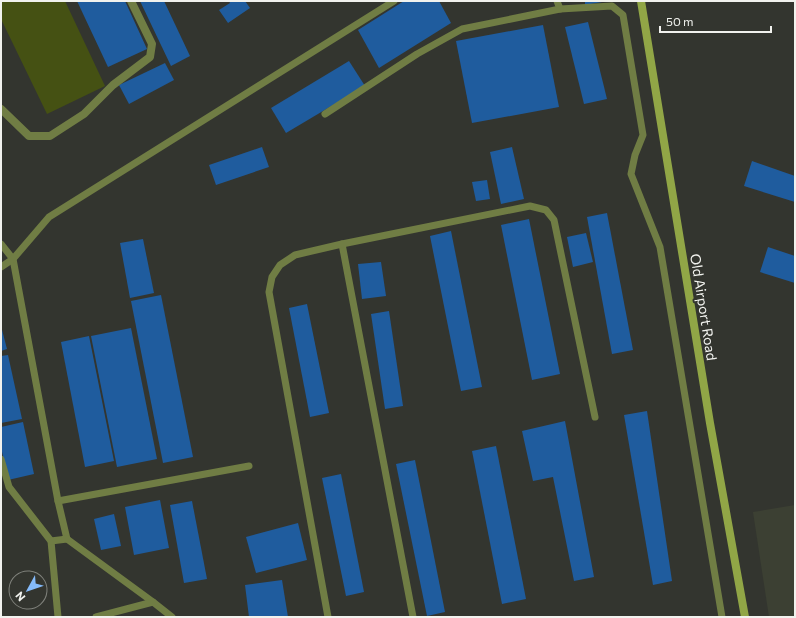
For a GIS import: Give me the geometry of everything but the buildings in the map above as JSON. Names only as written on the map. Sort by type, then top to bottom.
[{"type":"main road","name":"Old Airport Road","points":[[641,1],[710,423],[745,617]]},
{"type":"street","points":[[1,109],[29,136],[50,136],[84,114],[113,84],[150,57],[152,44],[132,1]]},
{"type":"lane","points":[[1,267],[13,259],[49,218],[394,1]]},
{"type":"lane","points":[[557,1],[560,9]]},
{"type":"lane","points":[[325,114],[417,54],[462,29],[560,9],[612,6],[623,15],[643,135],[635,154],[630,174],[660,247],[722,617]]},
{"type":"lane","points":[[328,617],[269,292],[272,276],[280,265],[295,255],[342,244],[530,206],[546,210],[554,220],[595,417]]},
{"type":"lane","points":[[1,244],[13,259],[58,501],[67,539],[172,617]]},
{"type":"lane","points":[[342,244],[413,617]]},
{"type":"lane","points":[[1,459],[9,487]]},
{"type":"lane","points":[[58,501],[248,466]]},
{"type":"lane","points":[[1,479],[9,487],[51,541],[58,617]]},
{"type":"lane","points":[[51,541],[67,539]]},
{"type":"lane","points":[[96,617],[153,602]]},
{"type":"shaded area","points":[[795,505],[795,617],[769,617],[753,512]]},
{"type":"green space","points":[[1,1],[65,1],[105,86],[47,114],[1,19]]}]
